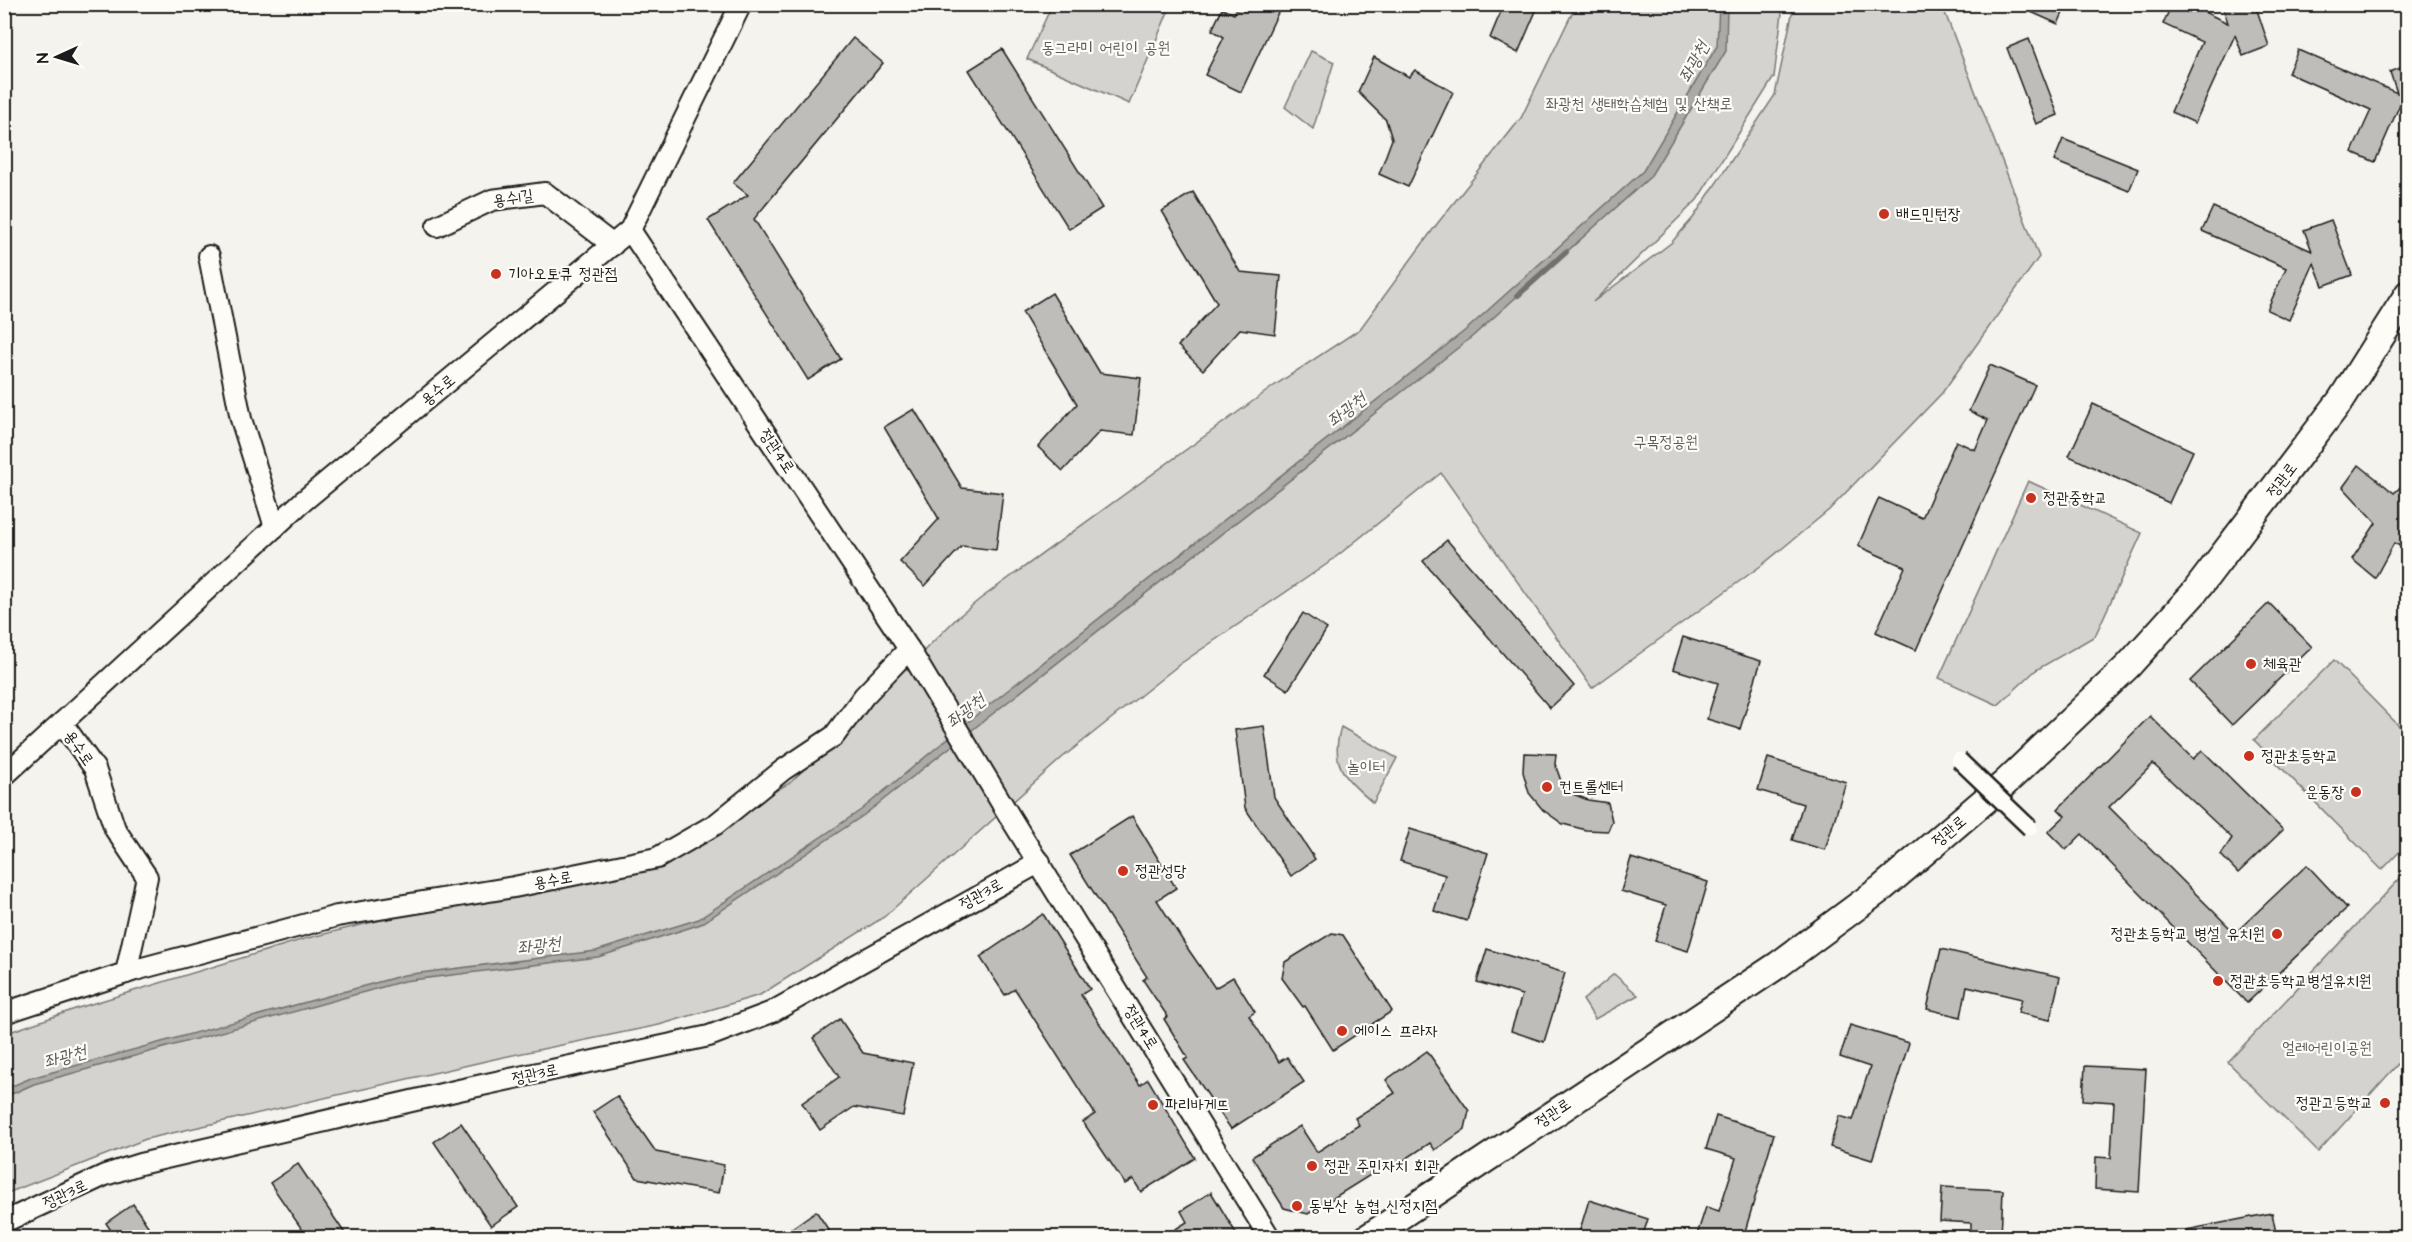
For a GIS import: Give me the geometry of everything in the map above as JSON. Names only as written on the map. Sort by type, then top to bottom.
[{"type":"street","name":"용수로","points":[[4,776],[275,527],[630,230],[741,4]]},
{"type":"street","name":"용수1길","points":[[437,226],[492,200],[545,193],[613,244]]},
{"type":"street","name":"정관4로","points":[[630,230],[909,649],[1010,818],[1040,862],[1270,1238]]},
{"type":"street","points":[[209,256],[241,419],[275,527]]},
{"type":"street","name":"정관로","points":[[1367,1238],[1778,964],[1882,888],[2004,784],[2128,666],[2194,593],[2341,400],[2408,294]]},
{"type":"street","name":"용수로","points":[[4,1013],[126,973],[337,916],[547,881],[657,858],[717,824],[783,770],[834,736],[864,696],[909,649]]},
{"type":"street","name":"용수로","points":[[63,723],[95,769],[115,829],[147,877],[126,973]]},
{"type":"street","points":[[1959,760],[2031,828]]},
{"type":"street","name":"정관3로","points":[[4,1222],[105,1175],[140,1164],[459,1090],[709,1036],[737,1027],[772,1012],[1040,862]]},
{"type":"green space","name":"동그라미 어린이 공원","points":[[1052,5],[1171,5],[1129,104],[1027,59]]},
{"type":"green space","name":"좌광천 생태학습체험 및 산책로","points":[[1576,5],[1783,5],[1774,77],[1697,200],[1593,302],[1671,243],[1693,218],[1775,95],[1794,5],[1942,5],[2039,257],[1942,393],[1829,510],[1762,565],[1592,688],[1441,473],[1327,564],[1180,664],[1063,757],[884,917],[760,995],[659,1025],[499,1058],[146,1139],[5,1194],[4,1034],[78,1008],[304,939],[389,918],[647,867],[791,782],[958,617],[980,599],[1278,383],[1360,329],[1437,224],[1521,118]]},
{"type":"green space","points":[[1311,51],[1334,62],[1313,129],[1285,107]]},
{"type":"green space","points":[[2028,481],[2142,533],[2095,636],[2036,670],[1998,705],[1939,678]]},
{"type":"green space","name":"운동장","points":[[2334,660],[2407,734],[2407,844],[2382,870],[2254,740]]},
{"type":"green space","name":"놀이터","points":[[1341,727],[1397,758],[1373,803],[1342,771],[1337,752]]},
{"type":"green space","name":"얼레어린이공원","points":[[2407,871],[2407,1054],[2318,1152],[2228,1062]]},
{"type":"green space","points":[[1614,974],[1638,995],[1595,1019],[1583,1000]]},
{"type":"shaded area","points":[[1719,5],[1727,5],[1726,51],[1650,177],[1473,336],[864,815],[701,924],[598,957],[404,981],[34,1084],[5,1097],[5,1089],[31,1078],[404,975],[596,951],[699,919],[861,810],[975,716],[1467,329],[1643,171],[1717,46]]},
{"type":"building","points":[[1239,4],[1282,4],[1241,92],[1205,75],[1224,37],[1212,30],[1222,9],[1234,14]]},
{"type":"building","points":[[1504,4],[1539,4],[1518,53],[1490,38]]},
{"type":"building","points":[[2013,4],[2067,4],[2058,24]]},
{"type":"building","points":[[2172,4],[2187,4],[2228,23],[2222,4],[2255,4],[2269,46],[2243,56],[2235,35],[2195,123],[2171,112],[2202,42],[2163,24]]},
{"type":"building","points":[[853,38],[883,63],[754,219],[841,359],[808,380],[708,220],[748,195],[733,183]]},
{"type":"building","points":[[2029,39],[2058,115],[2036,124],[2007,48]]},
{"type":"building","points":[[1002,49],[1102,208],[1069,229],[969,70]]},
{"type":"building","points":[[2298,50],[2397,93],[2390,72],[2408,65],[2408,115],[2401,102],[2375,162],[2352,152],[2371,110],[2288,73]]},
{"type":"building","points":[[1374,57],[1409,77],[1415,70],[1453,92],[1408,187],[1379,174],[1392,139],[1386,120],[1358,92]]},
{"type":"building","points":[[2063,139],[2138,169],[2129,191],[2054,161]]},
{"type":"building","points":[[1193,192],[1240,272],[1281,276],[1275,334],[1240,329],[1203,370],[1178,346],[1217,303],[1162,211]]},
{"type":"building","points":[[2213,207],[2312,251],[2304,230],[2331,220],[2352,275],[2323,286],[2314,263],[2289,320],[2267,310],[2286,268],[2202,231]]},
{"type":"building","points":[[1052,293],[1100,373],[1141,378],[1134,435],[1100,431],[1063,471],[1038,447],[1077,404],[1022,312]]},
{"type":"building","points":[[1990,365],[2035,385],[1916,650],[1876,632],[1905,567],[1858,546],[1879,498],[1922,518],[1956,441],[1975,450],[1988,420],[1969,411]]},
{"type":"building","points":[[2093,404],[2193,451],[2169,503],[2069,456]]},
{"type":"building","points":[[914,409],[962,488],[1003,493],[996,550],[962,546],[925,586],[900,562],[939,519],[884,427]]},
{"type":"building","points":[[2359,465],[2394,493],[2408,480],[2408,550],[2394,543],[2375,578],[2352,559],[2376,523],[2343,487]]},
{"type":"building","points":[[1447,540],[1574,686],[1550,708],[1423,561]]},
{"type":"building","name":"체육관","points":[[2269,603],[2312,647],[2232,725],[2190,681]]},
{"type":"building","points":[[1303,613],[1327,629],[1288,690],[1264,674]]},
{"type":"building","points":[[1683,637],[1761,661],[1740,729],[1707,719],[1718,683],[1673,669]]},
{"type":"building","points":[[2150,716],[2193,759],[2202,750],[2283,830],[2238,873],[2221,855],[2232,838],[2153,764],[2109,807],[2235,933],[2307,865],[2347,908],[2247,1003],[2082,834],[2066,850],[2048,832],[2065,816],[2058,809]]},
{"type":"building","points":[[1264,726],[1274,797],[1315,859],[1291,876],[1245,808],[1235,730]]},
{"type":"building","name":"컨트롤센터","points":[[1524,753],[1556,754],[1555,764],[1561,781],[1573,794],[1588,800],[1608,803],[1612,821],[1608,831],[1586,830],[1563,824],[1543,810],[1529,793],[1523,772]]},
{"type":"building","points":[[1768,758],[1846,782],[1825,850],[1792,840],[1803,804],[1758,790]]},
{"type":"building","points":[[1132,816],[1176,888],[1157,900],[1188,949],[1215,988],[1233,977],[1255,1012],[1249,1016],[1279,1062],[1287,1057],[1304,1082],[1231,1129],[1184,1060],[1188,1058],[1164,1019],[1168,1017],[1143,980],[1147,977],[1070,855]]},
{"type":"building","points":[[1410,829],[1488,853],[1467,921],[1434,911],[1445,875],[1400,861]]},
{"type":"building","points":[[1631,858],[1708,882],[1688,951],[1655,941],[1666,905],[1621,891]]},
{"type":"building","points":[[1043,914],[1090,989],[1081,995],[1140,1085],[1148,1079],[1195,1158],[1141,1192],[1133,1179],[1125,1184],[1083,1122],[1095,1114],[1015,989],[1005,995],[980,957]]},
{"type":"building","points":[[1332,933],[1343,935],[1392,1011],[1333,1050],[1305,1006],[1303,1007],[1282,978],[1285,962]]},
{"type":"building","points":[[1487,949],[1565,973],[1544,1042],[1511,1031],[1522,995],[1477,982]]},
{"type":"building","points":[[1941,949],[2060,977],[2050,1020],[2018,1013],[2022,999],[1967,986],[1961,1017],[1927,1009]]},
{"type":"building","points":[[840,1019],[863,1053],[913,1063],[903,1116],[854,1107],[820,1130],[802,1103],[839,1077],[813,1038]]},
{"type":"building","points":[[1850,1025],[1909,1043],[1872,1160],[1830,1147],[1839,1116],[1853,1120],[1870,1067],[1840,1057]]},
{"type":"building","points":[[1427,1051],[1469,1111],[1465,1129],[1435,1150],[1430,1143],[1389,1170],[1386,1165],[1308,1214],[1284,1208],[1252,1157],[1300,1126],[1317,1152],[1359,1125],[1355,1118],[1395,1093],[1386,1080]]},
{"type":"building","points":[[2085,1066],[2146,1069],[2139,1192],[2095,1189],[2096,1157],[2111,1158],[2114,1102],[2083,1100]]},
{"type":"building","points":[[617,1096],[656,1152],[724,1165],[719,1193],[637,1178],[593,1112]]},
{"type":"building","points":[[1716,1116],[1774,1134],[1743,1238],[1696,1238],[1706,1207],[1719,1211],[1736,1158],[1706,1149]]},
{"type":"building","points":[[461,1123],[518,1207],[491,1226],[434,1142]]},
{"type":"building","points":[[298,1164],[348,1238],[308,1238],[270,1183]]},
{"type":"building","points":[[1942,1187],[2003,1190],[2001,1238],[1971,1238],[1971,1223],[1940,1221]]},
{"type":"building","points":[[1211,1192],[1239,1238],[1161,1238],[1187,1222],[1181,1211]]},
{"type":"building","points":[[1589,1200],[1648,1219],[1642,1238],[1594,1238],[1579,1233]]},
{"type":"building","points":[[133,1204],[156,1238],[116,1238],[106,1223]]},
{"type":"building","points":[[816,1211],[834,1238],[778,1238]]},
{"type":"building","points":[[2272,1213],[2277,1238],[2187,1238],[2186,1230]]},
{"type":"waterway","name":"좌광천","points":[[1518,295],[1566,252]]},
{"type":"place","name":"배드민턴장","points":[[1884,214]]},
{"type":"place","name":"기아오토큐 정관점","points":[[496,274]]},
{"type":"place","name":"정관중학교","points":[[2031,498]]},
{"type":"place","name":"체육관","points":[[2251,664]]},
{"type":"place","name":"정관초등학교","points":[[2249,756]]},
{"type":"place","name":"컨트롤센터","points":[[1547,787]]},
{"type":"place","name":"운동장","points":[[2356,792]]},
{"type":"place","name":"정관성당","points":[[1123,871]]},
{"type":"place","name":"정관초등학교 병설 유치원","points":[[2277,934]]},
{"type":"place","name":"정관초등학교병설유치원","points":[[2218,981]]},
{"type":"place","name":"에이스 프라자","points":[[1342,1031]]},
{"type":"place","name":"정관고등학교","points":[[2385,1103]]},
{"type":"place","name":"파리바게뜨","points":[[1153,1105]]},
{"type":"place","name":"정관 주민자치 회관","points":[[1312,1166]]},
{"type":"place","name":"동부산 농협 신정지점","points":[[1297,1206]]},
{"type":"park label","name":"구목정공원","points":[[1666,442]]}]
